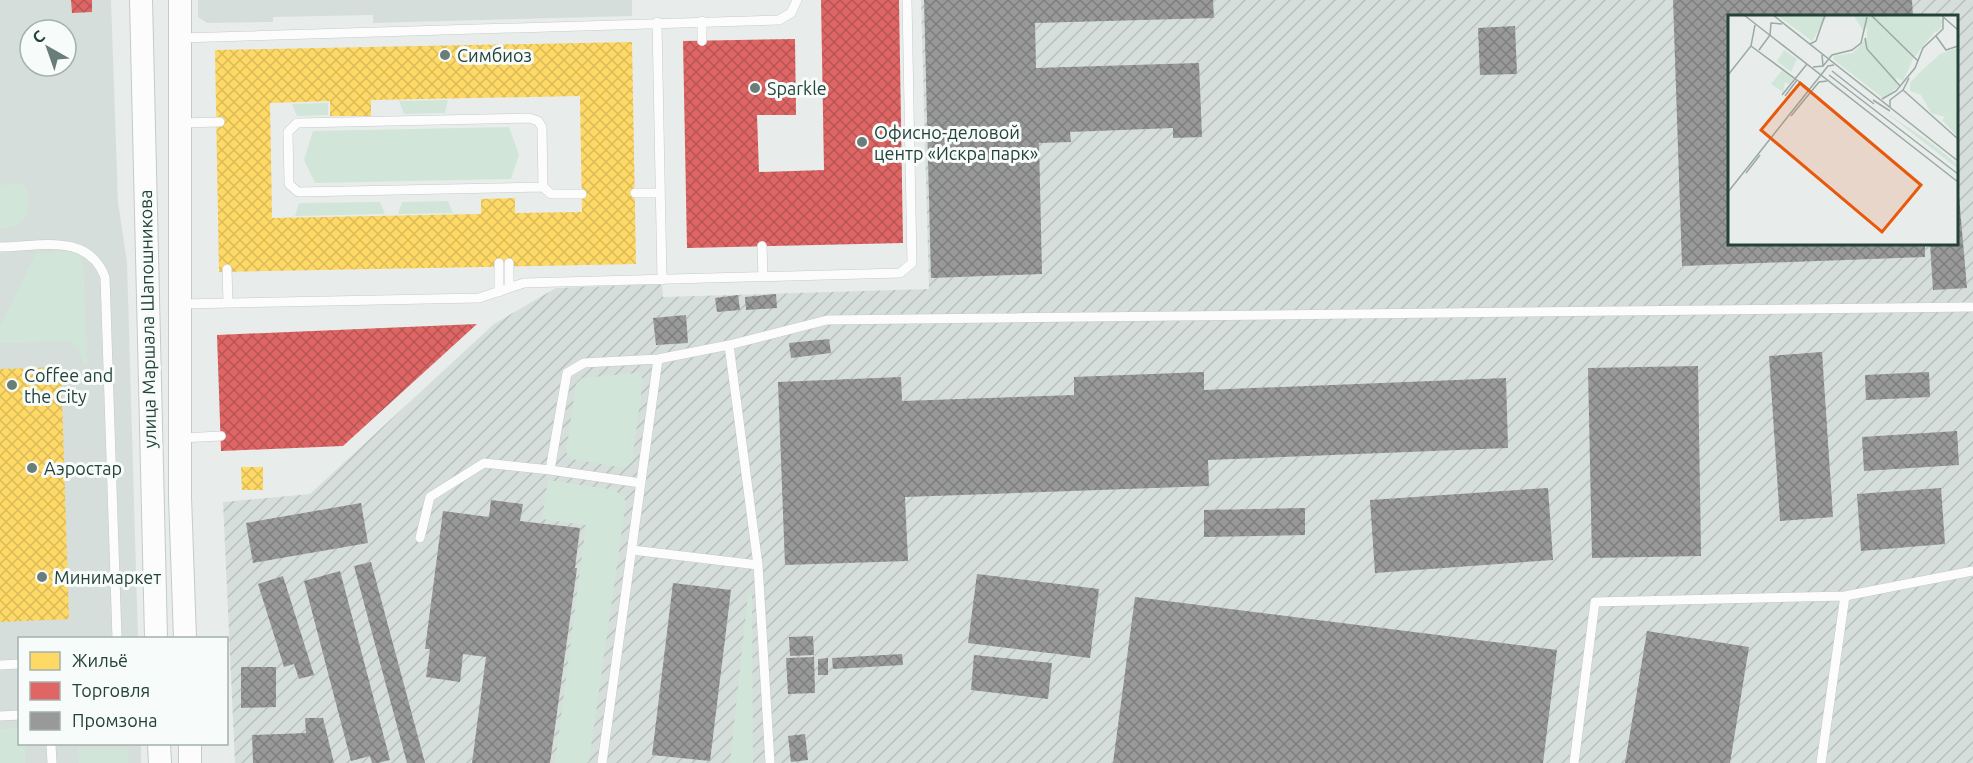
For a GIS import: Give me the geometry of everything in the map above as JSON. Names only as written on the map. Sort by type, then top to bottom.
[{"type":"street","name":"улица Маршала Шапошникова","points":[[141,0],[156,637]]},
{"type":"street","name":"улица Маршала Шапошникова","points":[[180,0],[180,438],[185,637]]},
{"type":"street","points":[[159,745],[160,763]]},
{"type":"street","points":[[190,745],[190,763]]},
{"type":"lane","points":[[180,38],[779,20],[791,13],[797,0]]},
{"type":"lane","points":[[181,304],[479,298],[509,286],[524,283],[894,275],[905,271],[912,263],[907,0]]},
{"type":"lane","points":[[702,21],[702,41]]},
{"type":"lane","points":[[657,22],[662,280]]},
{"type":"lane","points":[[543,187],[542,127],[534,119],[297,123],[288,132],[289,184],[298,192],[543,187],[555,195],[582,194]]},
{"type":"lane","points":[[181,123],[220,122]]},
{"type":"lane","points":[[635,193],[660,193]]},
{"type":"lane","points":[[0,248],[76,246],[89,252],[99,262],[105,277],[117,637]]},
{"type":"lane","points":[[762,246],[763,278]]},
{"type":"lane","points":[[499,263],[499,291]]},
{"type":"lane","points":[[509,263],[509,286]]},
{"type":"lane","points":[[227,269],[228,303]]},
{"type":"lane","points":[[550,470],[567,374],[584,363],[658,359],[729,345],[827,320],[1973,307]]},
{"type":"lane","points":[[729,345],[758,565],[770,763]]},
{"type":"lane","points":[[602,763],[658,359]]},
{"type":"lane","points":[[180,438],[220,436]]},
{"type":"lane","points":[[420,538],[430,497],[484,463],[641,483]]},
{"type":"lane","points":[[632,550],[758,565]]},
{"type":"lane","points":[[1574,763],[1595,602],[1845,596],[1973,571]]},
{"type":"lane","points":[[1821,763],[1845,596]]},
{"type":"lane","points":[[0,665],[18,664]]},
{"type":"lane","points":[[0,716],[18,715]]},
{"type":"lane","points":[[51,745],[52,763]]},
{"type":"shaded area","points":[[0,0],[111,0],[118,202],[127,262],[138,637],[18,637],[18,745],[141,745],[141,763],[0,763]]},
{"type":"shaded area","points":[[198,0],[632,0],[632,16],[373,23],[373,15],[273,17],[273,22],[207,23],[198,17]]},
{"type":"shaded area","points":[[921,0],[1973,0],[1973,763],[235,763],[223,502],[310,494],[494,324],[556,288],[662,284],[663,297],[929,289]]},
{"type":"green space","points":[[448,100],[445,113],[404,114],[399,101]]},
{"type":"green space","points":[[328,103],[328,115],[297,116],[292,104]]},
{"type":"green space","points":[[509,127],[519,155],[511,179],[315,183],[304,160],[313,131]]},
{"type":"green space","points":[[24,184],[28,207],[23,220],[17,225],[0,228],[0,185]]},
{"type":"green space","points":[[448,201],[453,213],[398,214],[402,202]]},
{"type":"green space","points":[[380,202],[385,214],[295,216],[299,203]]},
{"type":"green space","points":[[70,251],[78,253],[83,263],[87,363],[84,365],[78,348],[69,341],[0,343],[0,327],[36,253]]},
{"type":"green space","points":[[638,373],[643,379],[632,462],[625,468],[571,459],[566,452],[576,384],[582,378]]},
{"type":"green space","points":[[548,480],[615,490],[626,501],[587,763],[555,763],[586,525],[542,519]]},
{"type":"green space","points":[[748,594],[752,594],[753,763],[730,763]]},
{"type":"green space","points":[[18,728],[18,745],[25,745],[25,763],[0,763],[0,729]]},
{"type":"green space","points":[[78,749],[128,749],[128,763],[79,763]]},
{"type":"building: Жильё","points":[[632,42],[636,264],[219,272],[215,50]],"holes":[[[580,96],[582,212],[515,213],[515,198],[481,199],[481,214],[272,218],[270,103],[330,101],[330,116],[371,116],[371,100]]]},
{"type":"building: Жильё","name":"Аэростар","points":[[61,367],[69,619],[0,622],[0,369]]},
{"type":"building: Жильё","points":[[241,467],[263,467],[263,490],[242,490]]},
{"type":"building: Торговля","points":[[71,0],[92,0],[92,12],[72,13]]},
{"type":"building: Торговля","name":"Офисно-деловой центр «Искра парк»","points":[[821,0],[899,0],[903,243],[687,248],[683,41],[795,39],[796,115],[757,115],[759,172],[824,170]]},
{"type":"building: Торговля","points":[[477,324],[343,446],[221,451],[217,335]]},
{"type":"building: Промзона","points":[[924,0],[1213,0],[1214,18],[1035,23],[1036,68],[1199,63],[1202,137],[1173,138],[1173,128],[1070,132],[1071,142],[1039,143],[1042,274],[931,278]]},
{"type":"building: Промзона","points":[[1673,0],[1912,0],[1913,15],[1728,15],[1728,244],[1925,244],[1925,257],[1682,266]]},
{"type":"building: Промзона","points":[[1515,26],[1517,74],[1480,75],[1478,28]]},
{"type":"building: Промзона","points":[[1958,185],[1967,288],[1933,290],[1930,244],[1958,244]]},
{"type":"building: Промзона","points":[[776,294],[777,308],[746,310],[745,297]]},
{"type":"building: Промзона","points":[[738,295],[740,310],[717,312],[715,298]]},
{"type":"building: Промзона","points":[[686,315],[688,343],[656,345],[653,318]]},
{"type":"building: Промзона","points":[[829,339],[831,353],[791,358],[789,343]]},
{"type":"building: Промзона","points":[[1822,352],[1833,517],[1780,521],[1769,356]]},
{"type":"building: Промзона","points":[[1698,366],[1701,556],[1592,558],[1588,368]]},
{"type":"building: Промзона","points":[[1204,372],[1204,390],[1506,378],[1508,448],[1208,460],[1209,486],[905,497],[908,561],[785,565],[778,382],[901,377],[902,401],[1074,395],[1074,377]]},
{"type":"building: Промзона","points":[[1929,372],[1930,397],[1866,400],[1865,375]]},
{"type":"building: Промзона","points":[[1957,431],[1959,465],[1864,471],[1862,437]]},
{"type":"building: Промзона","points":[[1548,488],[1553,560],[1375,573],[1370,500]]},
{"type":"building: Промзона","points":[[1941,488],[1945,544],[1861,551],[1857,494]]},
{"type":"building: Промзона","points":[[491,500],[523,504],[520,521],[580,528],[575,568],[577,568],[550,763],[472,763],[486,657],[463,654],[460,682],[426,677],[430,649],[425,649],[443,511],[489,517]]},
{"type":"building: Промзона","points":[[361,503],[368,543],[253,563],[246,523]]},
{"type":"building: Промзона","points":[[1305,508],[1305,535],[1204,537],[1204,510]]},
{"type":"building: Промзона","points":[[371,562],[425,763],[407,763],[354,566]]},
{"type":"building: Промзона","points":[[340,571],[390,760],[378,763],[372,763],[370,756],[351,761],[304,581]]},
{"type":"building: Промзона","points":[[977,574],[1099,589],[1090,658],[968,643]]},
{"type":"building: Промзона","points":[[283,576],[314,675],[299,679],[294,664],[284,667],[258,584]]},
{"type":"building: Промзона","points":[[673,583],[731,590],[710,761],[652,755]]},
{"type":"building: Промзона","points":[[1135,597],[1557,650],[1543,763],[1113,763]]},
{"type":"building: Промзона","points":[[1647,631],[1749,647],[1730,763],[1625,763]]},
{"type":"building: Промзона","points":[[813,636],[814,655],[790,656],[789,637]]},
{"type":"building: Промзона","points":[[902,654],[903,665],[833,669],[832,658]]},
{"type":"building: Промзона","points":[[974,655],[1052,663],[1048,699],[971,690]]},
{"type":"building: Промзона","points":[[814,657],[815,693],[788,694],[786,658]]},
{"type":"building: Промзона","points":[[828,658],[828,675],[818,675],[818,659]]},
{"type":"building: Промзона","points":[[241,667],[276,667],[276,707],[241,708]]},
{"type":"building: Промзона","points":[[305,718],[323,718],[334,763],[253,763],[252,735],[306,733]]},
{"type":"building: Промзона","points":[[805,734],[808,760],[791,762],[788,736]]},
{"type":"place","name":"Симбиоз","points":[[445,55]]},
{"type":"place","name":"Sparkle","points":[[755,88]]},
{"type":"place","name":"Офисно-деловой центр «Искра парк»","points":[[862,142]]},
{"type":"place","name":"Coffee and the City","points":[[12,385]]},
{"type":"place","name":"Аэростар","points":[[32,468]]},
{"type":"place","name":"Минимаркет","points":[[42,577]]}]
